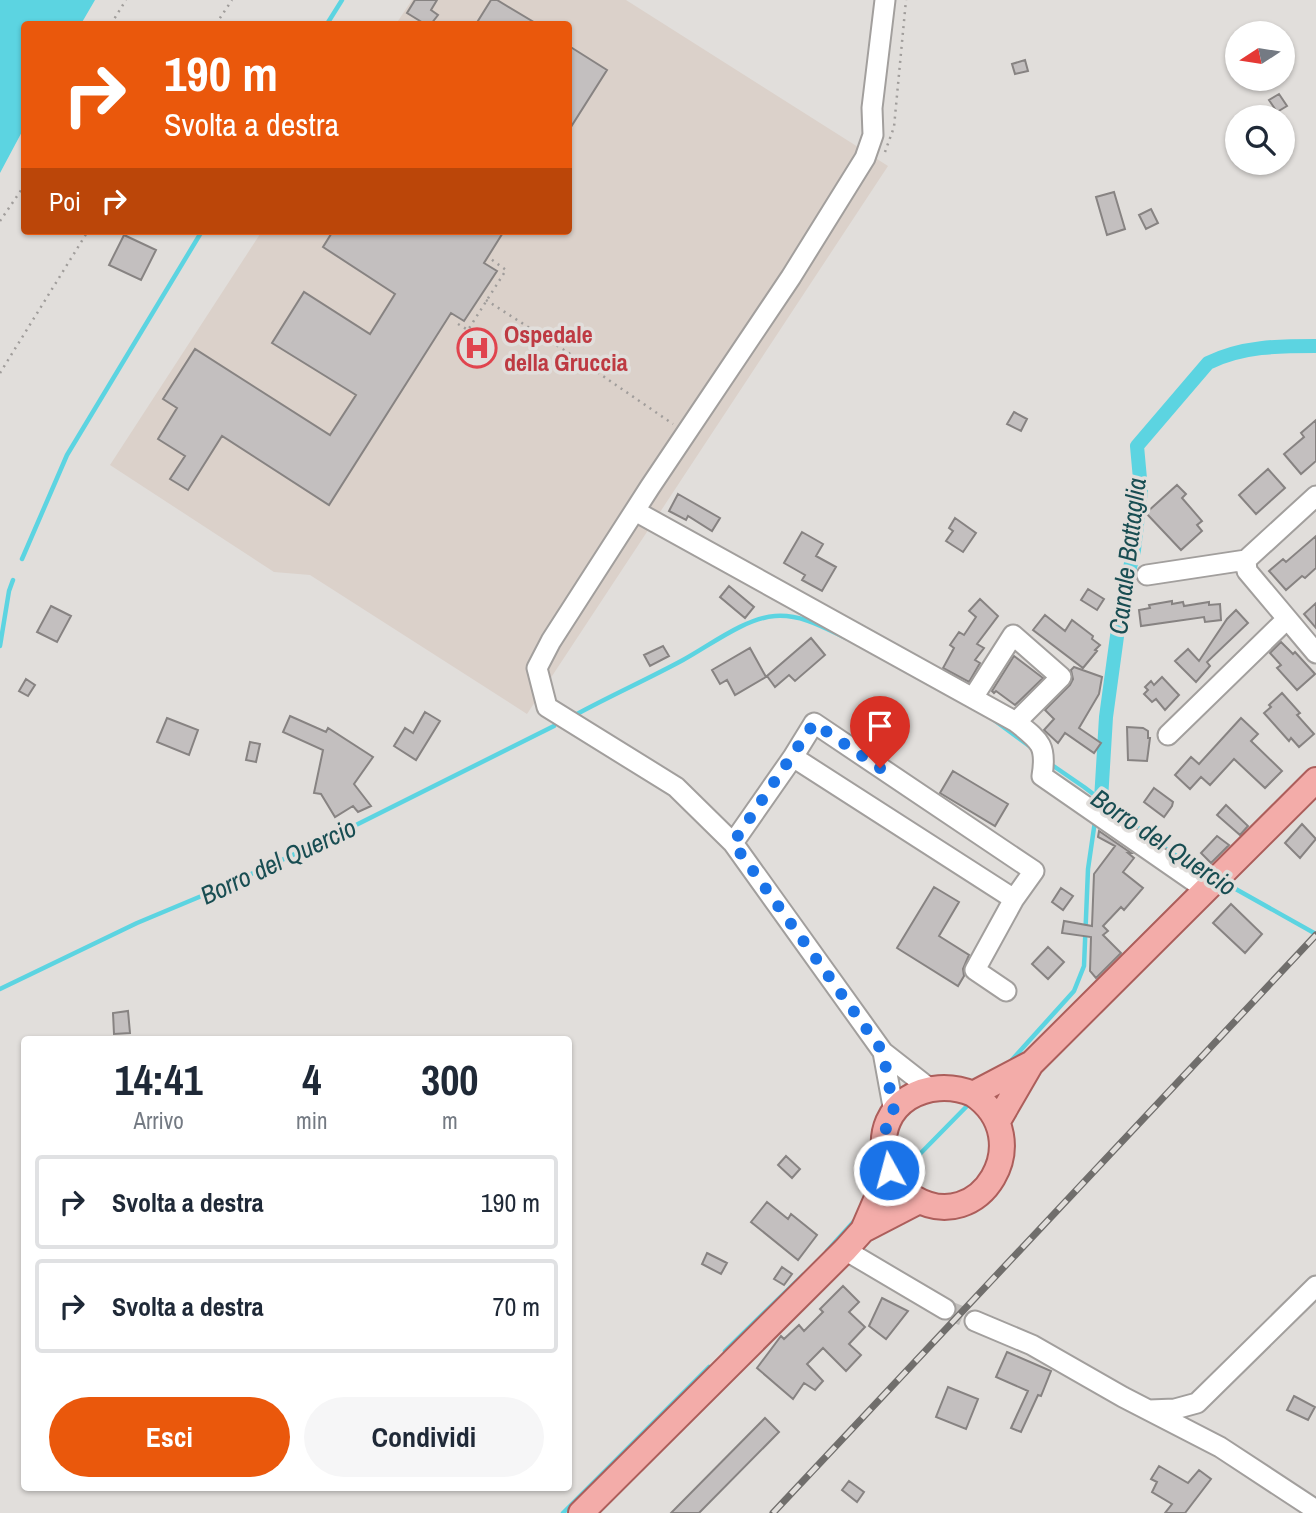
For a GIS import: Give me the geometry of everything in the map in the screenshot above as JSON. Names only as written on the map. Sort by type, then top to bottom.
[{"type":"main road","points":[[998,1121],[1031,1064],[1316,780]]},
{"type":"main road","points":[[973,1094],[1031,1064]]},
{"type":"main road","points":[[929,1088],[961,1088],[973,1094],[990,1108],[998,1121],[1003,1138],[999,1168],[991,1183],[982,1192],[962,1203],[946,1206],[919,1201],[907,1194],[896,1182],[884,1154],[886,1128],[894,1112],[915,1093],[929,1088]]},
{"type":"main road","points":[[581,1513],[845,1251],[863,1230],[889,1170]]},
{"type":"main road","points":[[863,1230],[919,1201]]},
{"type":"street","points":[[885,0],[872,108],[873,135],[865,158],[791,277],[551,641],[537,668],[547,707],[676,787],[733,843],[883,1052],[929,1088]]},
{"type":"street","points":[[1147,575],[1246,560],[1316,496]]},
{"type":"street","points":[[635,511],[974,696],[1016,722],[1039,740],[1045,755],[1042,776],[1206,889]]},
{"type":"street","points":[[1246,560],[1247,571],[1316,653]]},
{"type":"street","points":[[1168,735],[1287,619]]},
{"type":"street","points":[[974,696],[1013,635],[1061,677],[1016,722]]},
{"type":"street","points":[[733,843],[814,723],[1034,871],[1014,899],[975,970],[1006,991]]},
{"type":"street","points":[[793,757],[1014,899]]},
{"type":"street","points":[[883,1052],[894,1112]]},
{"type":"street","points":[[845,1251],[945,1308]]},
{"type":"street","points":[[1148,1410],[1175,1409],[1197,1403],[1316,1286]]},
{"type":"street","points":[[975,1321],[1032,1345],[1220,1447],[1316,1510]]},
{"type":"path","points":[[113,21],[126,0]]},
{"type":"path","points":[[218,21],[232,0]]},
{"type":"path","points":[[0,221],[21,190]]},
{"type":"path","points":[[0,373],[86,235]]},
{"type":"path","points":[[458,324],[468,330],[506,270],[488,257]]},
{"type":"path","points":[[486,300],[686,433]]},
{"type":"shaded area","name":"Ospedale della Gruccia","points":[[412,0],[626,0],[888,166],[527,714],[310,575],[274,572],[110,465],[259,235],[572,235],[572,21],[398,21]]},
{"type":"water","points":[[0,0],[95,0],[83,21],[21,21],[21,134],[0,173]]},
{"type":"building","points":[[415,0],[437,0],[431,10],[438,15],[433,21],[420,21],[407,13]]},
{"type":"building","points":[[491,0],[497,0],[532,21],[478,21]]},
{"type":"building","points":[[572,48],[607,70],[572,125]]},
{"type":"building","points":[[1025,60],[1028,71],[1015,74],[1012,64]]},
{"type":"building","points":[[1279,94],[1286,105],[1272,105],[1269,100]]},
{"type":"building","points":[[1114,192],[1125,229],[1107,235],[1096,197]]},
{"type":"building","points":[[1151,209],[1158,223],[1146,229],[1139,215]]},
{"type":"building","points":[[124,235],[156,250],[141,280],[109,265]]},
{"type":"building","points":[[330,235],[502,235],[484,263],[497,271],[464,321],[451,313],[329,505],[222,436],[188,490],[170,479],[185,456],[158,439],[177,408],[163,399],[195,349],[330,435],[356,395],[272,343],[304,292],[370,334],[395,294],[323,247]]},
{"type":"building","points":[[1014,412],[1027,419],[1021,431],[1007,424]]},
{"type":"building","points":[[1316,420],[1316,461],[1301,474],[1284,454],[1304,437],[1301,433]]},
{"type":"building","points":[[1268,469],[1285,488],[1256,514],[1239,495]]},
{"type":"building","points":[[1177,485],[1186,494],[1182,498],[1202,521],[1197,525],[1202,531],[1181,550],[1146,513]]},
{"type":"building","points":[[678,494],[720,518],[712,531],[688,516],[686,520],[669,511]]},
{"type":"building","points":[[955,518],[976,533],[963,552],[946,541],[953,531],[949,528]]},
{"type":"building","points":[[802,532],[823,544],[816,556],[836,567],[822,591],[802,580],[805,575],[784,563]]},
{"type":"building","points":[[1316,536],[1316,568],[1286,590],[1269,571],[1283,559],[1286,562]]},
{"type":"building","points":[[729,586],[754,607],[745,618],[720,597]]},
{"type":"building","points":[[1088,589],[1104,599],[1097,610],[1081,600]]},
{"type":"building","points":[[980,599],[998,616],[977,644],[984,648],[975,660],[980,663],[969,682],[943,668],[954,648],[950,645],[959,632],[964,635],[976,617],[969,611]]},
{"type":"building","points":[[1172,601],[1172,604],[1183,602],[1184,606],[1209,602],[1209,605],[1220,604],[1221,620],[1205,622],[1204,617],[1141,626],[1139,610],[1150,608],[1149,605]]},
{"type":"building","points":[[1316,603],[1316,628],[1304,614]]},
{"type":"building","points":[[51,606],[71,616],[57,642],[37,632]]},
{"type":"building","points":[[1236,610],[1248,623],[1207,662],[1210,666],[1196,682],[1175,661],[1188,649],[1199,661]]},
{"type":"building","points":[[1045,615],[1065,631],[1072,620],[1100,645],[1083,668],[1033,630]]},
{"type":"building","points":[[811,638],[825,655],[795,681],[789,675],[775,687],[767,676]]},
{"type":"building","points":[[1281,642],[1293,654],[1295,652],[1315,674],[1297,690],[1277,668],[1281,665],[1270,653]]},
{"type":"building","points":[[663,646],[669,656],[650,666],[644,655]]},
{"type":"building","points":[[750,648],[766,677],[735,695],[727,680],[720,684],[712,670]]},
{"type":"building","points":[[1014,656],[1043,678],[1015,705],[992,691]]},
{"type":"building","points":[[1074,667],[1102,677],[1099,694],[1079,728],[1101,743],[1094,753],[1065,733],[1058,743],[1044,730],[1054,719],[1045,710],[1070,685],[1073,679],[1071,670]]},
{"type":"building","points":[[1162,677],[1179,695],[1165,710],[1156,699],[1152,702],[1144,694],[1148,690],[1145,687],[1151,681],[1154,685]]},
{"type":"building","points":[[26,679],[35,685],[28,696],[19,691]]},
{"type":"building","points":[[1282,693],[1314,734],[1299,747],[1291,738],[1289,741],[1264,713]]},
{"type":"building","points":[[425,712],[440,721],[416,760],[394,746],[405,728],[413,733]]},
{"type":"building","points":[[290,716],[326,732],[328,728],[373,757],[354,784],[371,806],[358,812],[353,806],[335,817],[321,794],[314,793],[323,750],[283,732]]},
{"type":"building","points":[[167,718],[198,730],[189,755],[157,742]]},
{"type":"building","points":[[1241,718],[1258,734],[1251,741],[1282,771],[1265,788],[1234,759],[1210,785],[1201,777],[1190,789],[1175,775],[1191,757],[1199,764]]},
{"type":"building","points":[[1127,727],[1148,731],[1150,738],[1147,761],[1128,760]]},
{"type":"building","points":[[250,742],[260,744],[256,762],[246,760]]},
{"type":"building","points":[[953,771],[1008,804],[995,826],[940,793]]},
{"type":"building","points":[[1154,788],[1173,802],[1164,817],[1144,802]]},
{"type":"building","points":[[1226,805],[1248,826],[1240,835],[1217,815]]},
{"type":"building","points":[[1302,824],[1316,839],[1300,858],[1285,843]]},
{"type":"building","points":[[1099,831],[1131,853],[1128,853],[1134,858],[1123,872],[1143,888],[1124,910],[1121,907],[1103,926],[1108,931],[1103,935],[1121,953],[1096,978],[1090,971],[1091,937],[1062,933],[1064,921],[1092,926],[1094,874],[1115,846],[1098,837]]},
{"type":"building","points":[[1217,836],[1229,845],[1211,863],[1201,853]]},
{"type":"building","points":[[934,887],[959,902],[939,936],[969,955],[963,969],[964,976],[958,986],[897,948]]},
{"type":"building","points":[[1061,888],[1073,896],[1063,910],[1052,902]]},
{"type":"building","points":[[1231,904],[1262,934],[1245,953],[1213,923]]},
{"type":"building","points":[[1048,947],[1064,962],[1048,979],[1032,964]]},
{"type":"building","points":[[128,1011],[130,1033],[114,1034],[113,1013]]},
{"type":"building","points":[[786,1156],[800,1169],[792,1178],[778,1165]]},
{"type":"building","points":[[767,1202],[788,1219],[791,1214],[817,1235],[798,1260],[751,1222]]},
{"type":"building","points":[[707,1253],[727,1263],[721,1274],[702,1264]]},
{"type":"building","points":[[782,1267],[792,1274],[784,1285],[774,1279]]},
{"type":"building","points":[[843,1286],[859,1302],[849,1312],[865,1327],[849,1344],[861,1355],[846,1371],[823,1348],[807,1364],[823,1381],[815,1390],[804,1383],[793,1399],[757,1368],[781,1336],[784,1339],[799,1325],[804,1331],[823,1312],[820,1309]]},
{"type":"building","points":[[882,1298],[908,1311],[886,1339],[869,1326]]},
{"type":"building","points":[[1007,1352],[1051,1371],[1021,1432],[1011,1428],[1028,1391],[996,1377]]},
{"type":"building","points":[[948,1387],[978,1399],[966,1429],[936,1417]]},
{"type":"building","points":[[1294,1396],[1315,1407],[1308,1420],[1287,1410]]},
{"type":"building","points":[[765,1418],[779,1432],[699,1513],[671,1513]]},
{"type":"building","points":[[1159,1466],[1188,1483],[1199,1470],[1211,1479],[1185,1513],[1165,1513],[1172,1504],[1152,1492],[1157,1482],[1151,1479]]},
{"type":"building","points":[[849,1481],[864,1492],[857,1502],[842,1490]]},
{"type":"waterway","points":[[329,21],[342,0]]},
{"type":"waterway","points":[[22,559],[67,455],[200,235]]},
{"type":"waterway","name":"Canale Battaglia","points":[[1101,800],[1106,717],[1121,607],[1134,550],[1141,490],[1137,446],[1208,363],[1247,350],[1316,346]]},
{"type":"waterway","points":[[0,646],[13,580]]},
{"type":"waterway","name":"Borro del Quercio","points":[[577,714],[683,660],[740,627],[764,618],[785,616],[803,619],[846,638]]},
{"type":"waterway","name":"Borro del Quercio","points":[[994,720],[1032,748]]},
{"type":"waterway","name":"Borro del Quercio","points":[[0,989],[137,923],[334,836],[554,726]]},
{"type":"waterway","name":"Borro del Quercio","points":[[1052,765],[1207,876]]},
{"type":"waterway","points":[[1010,1062],[1074,991],[1084,966],[1088,869],[1095,821]]},
{"type":"waterway","name":"Borro del Quercio","points":[[1225,883],[1316,934]]},
{"type":"waterway","points":[[913,1161],[968,1105]]},
{"type":"waterway","points":[[827,1251],[856,1219]]},
{"type":"waterway","points":[[725,1351],[803,1275]]},
{"type":"waterway","points":[[563,1513],[709,1367]]},
{"type":"tunnel","points":[[945,1309],[975,1321]]},
{"type":"railway","points":[[773,1513],[1316,935]]},
{"type":"place","name":"Ospedale della Gruccia","points":[[477,348]]},
{"type":"route","points":[[880,768],[814,723],[733,843],[883,1052],[894,1112],[886,1128],[884,1140],[884,1154],[889,1170]]}]
